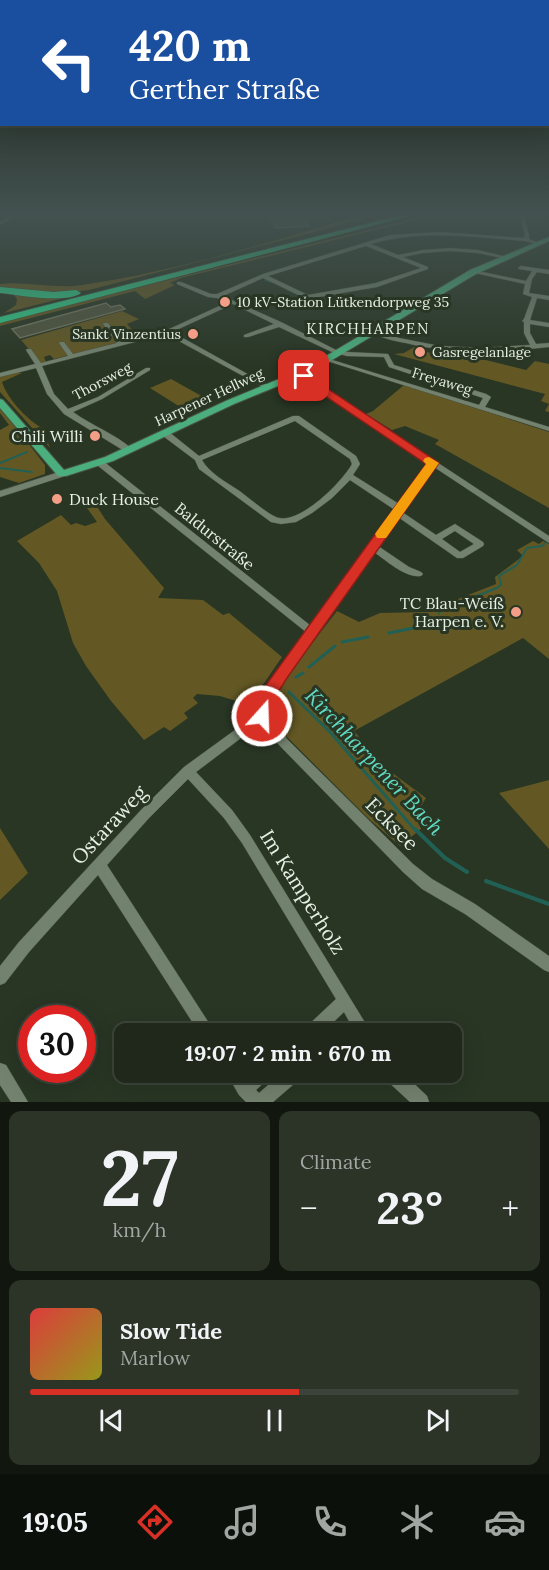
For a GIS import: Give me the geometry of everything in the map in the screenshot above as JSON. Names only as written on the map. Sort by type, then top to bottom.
[{"type":"highway","points":[[0,316],[196,266]]},
{"type":"highway","points":[[0,316],[204,266]]},
{"type":"highway","points":[[0,291],[63,294],[114,287]]},
{"type":"highway","points":[[0,291],[12,296],[14,303],[0,316]]},
{"type":"main road","name":"Harpener Hellweg","points":[[62,474],[100,463],[300,374],[486,266]]},
{"type":"main road","points":[[0,402],[62,474]]},
{"type":"street","points":[[218,296],[264,276],[295,266]]},
{"type":"street","points":[[264,276],[307,297],[383,284],[426,268],[422,266]]},
{"type":"street","points":[[520,268],[549,272]]},
{"type":"street","points":[[535,270],[526,294],[549,297]]},
{"type":"street","points":[[473,272],[528,284]]},
{"type":"street","points":[[179,283],[210,296],[218,296],[233,302],[339,352],[386,355],[391,366],[484,395],[487,397],[481,407]]},
{"type":"street","points":[[534,347],[526,333],[525,321],[535,295]]},
{"type":"street","points":[[0,375],[167,332],[233,302]]},
{"type":"street","points":[[525,321],[549,325]]},
{"type":"street","points":[[106,324],[121,344]]},
{"type":"street","points":[[246,336],[281,324]]},
{"type":"street","points":[[376,331],[422,345],[463,351],[549,345]]},
{"type":"street","points":[[167,332],[267,387]]},
{"type":"street","points":[[62,343],[72,357]]},
{"type":"street","points":[[29,350],[35,357],[46,388],[68,412],[129,450]]},
{"type":"street","name":"Freyaweg","points":[[327,360],[549,429]]},
{"type":"street","name":"Thorsweg","points":[[68,412],[100,398],[148,369]]},
{"type":"street","points":[[300,374],[549,540]]},
{"type":"street","points":[[166,434],[198,459],[202,466],[229,489],[274,520],[280,521],[291,521],[307,513],[348,475],[356,464],[353,458],[296,418],[198,459]]},
{"type":"street","name":"Baldurstraße","points":[[100,463],[312,632]]},
{"type":"street","points":[[262,711],[282,673],[433,463]]},
{"type":"street","name":"Harpener Hellweg","points":[[0,494],[62,474]]},
{"type":"street","points":[[348,475],[436,539]]},
{"type":"street","points":[[373,547],[406,569],[418,573]]},
{"type":"street","name":"Ostaraweg","points":[[0,978],[99,864],[188,771],[262,711]]},
{"type":"street","name":"Ecksee","points":[[262,711],[293,751],[408,868],[427,884],[470,909],[549,964]]},
{"type":"street","name":"Im Kamperholz","points":[[188,771],[228,814],[246,839],[358,1023]]},
{"type":"street","points":[[99,864],[202,1023]]},
{"type":"street","points":[[321,1023],[345,1002]]},
{"type":"street","points":[[0,1071],[20,1102]]},
{"type":"street","points":[[241,1083],[256,1102]]},
{"type":"street","points":[[245,1089],[251,1083]]},
{"type":"street","points":[[261,1102],[283,1083]]},
{"type":"street","points":[[401,1083],[421,1102]]},
{"type":"shaded area","points":[[181,266],[89,290],[66,293],[0,289],[0,284],[10,283],[82,285]]},
{"type":"shaded area","points":[[228,266],[181,278],[170,283],[175,285],[145,299],[135,291],[0,326],[0,322]]},
{"type":"shaded area","points":[[0,291],[80,294],[4,313],[16,305],[17,299],[13,294]]},
{"type":"shaded area","points":[[122,311],[139,319],[127,324],[140,338],[54,359],[50,355],[44,357],[46,362],[41,363],[21,340]]},
{"type":"shaded area","points":[[414,347],[433,354],[461,354],[526,370],[535,361],[549,364],[549,404],[541,401],[545,394],[394,354],[404,353]]},
{"type":"shaded area","points":[[22,373],[2,382],[20,410],[46,430],[42,433],[50,448],[0,392],[0,377]]},
{"type":"shaded area","points":[[171,379],[207,399],[185,410],[150,388]]},
{"type":"shaded area","points":[[404,385],[549,432],[549,508],[435,444],[439,440],[405,426],[392,430],[366,414],[373,411]]},
{"type":"shaded area","points":[[0,407],[45,465],[45,474],[19,483],[0,477],[0,430],[9,425],[0,413]]},
{"type":"shaded area","points":[[89,494],[105,519],[164,588],[158,598],[203,600],[223,615],[229,613],[282,657],[249,705],[220,696],[197,694],[193,698],[198,703],[184,713],[188,718],[170,731],[164,727],[144,740],[111,701],[73,643],[57,591],[39,563],[17,541],[61,515],[71,525],[76,523],[85,526],[97,522],[80,498]]},
{"type":"shaded area","points":[[533,541],[539,544],[543,541],[549,544],[549,659],[523,638],[354,731],[387,769],[426,798],[420,812],[421,829],[400,846],[369,819],[282,732],[271,713],[275,691],[337,611],[359,622],[380,613],[425,612],[496,584],[495,577],[523,556],[517,550]]},
{"type":"shaded area","points":[[549,780],[549,849],[499,793]]},
{"type":"shaded area","points":[[0,828],[28,873],[0,900]]},
{"type":"building","points":[[106,303],[111,307],[120,305],[125,309],[20,338],[12,329]]},
{"type":"waterway","points":[[265,280],[271,282]]},
{"type":"waterway","points":[[286,289],[297,294]]},
{"type":"waterway","points":[[0,463],[27,452]]},
{"type":"waterway","name":"Kirchharpener Bach","points":[[0,468],[32,472]]},
{"type":"waterway","name":"Kirchharpener Bach","points":[[439,614],[440,610],[497,588],[501,585],[499,576],[517,565],[527,548],[542,546],[545,543]]},
{"type":"waterway","name":"Kirchharpener Bach","points":[[389,633],[438,623],[440,618]]},
{"type":"waterway","name":"Kirchharpener Bach","points":[[342,642],[368,637]]},
{"type":"waterway","name":"Kirchharpener Bach","points":[[309,667],[335,646]]},
{"type":"waterway","name":"Kirchharpener Bach","points":[[296,677],[303,673]]},
{"type":"waterway","name":"Kirchharpener Bach","points":[[289,692],[330,732],[416,831]]},
{"type":"waterway","name":"Kirchharpener Bach","points":[[415,829],[445,858],[467,872]]},
{"type":"waterway","name":"Kirchharpener Bach","points":[[486,881],[549,904]]},
{"type":"slow traffic","points":[[382,534],[433,463],[429,461]]},
{"type":"place","name":"10 kV-Station Lütkendorpweg 35","points":[[225,302]]},
{"type":"place","name":"Sankt Vinzentius","points":[[193,334]]},
{"type":"place","name":"Gasregelanlage","points":[[420,352]]},
{"type":"place","name":"Chili Willi","points":[[95,436]]},
{"type":"place","name":"Duck House","points":[[57,499]]},
{"type":"place","name":"TC Blau-Weiß Harpen e. V.","points":[[516,612]]},
{"type":"district","name":"KIRCHHARPEN","points":[[368,329]]},
{"type":"route","points":[[262,716],[264,700],[282,673],[433,463],[304,376]]}]
